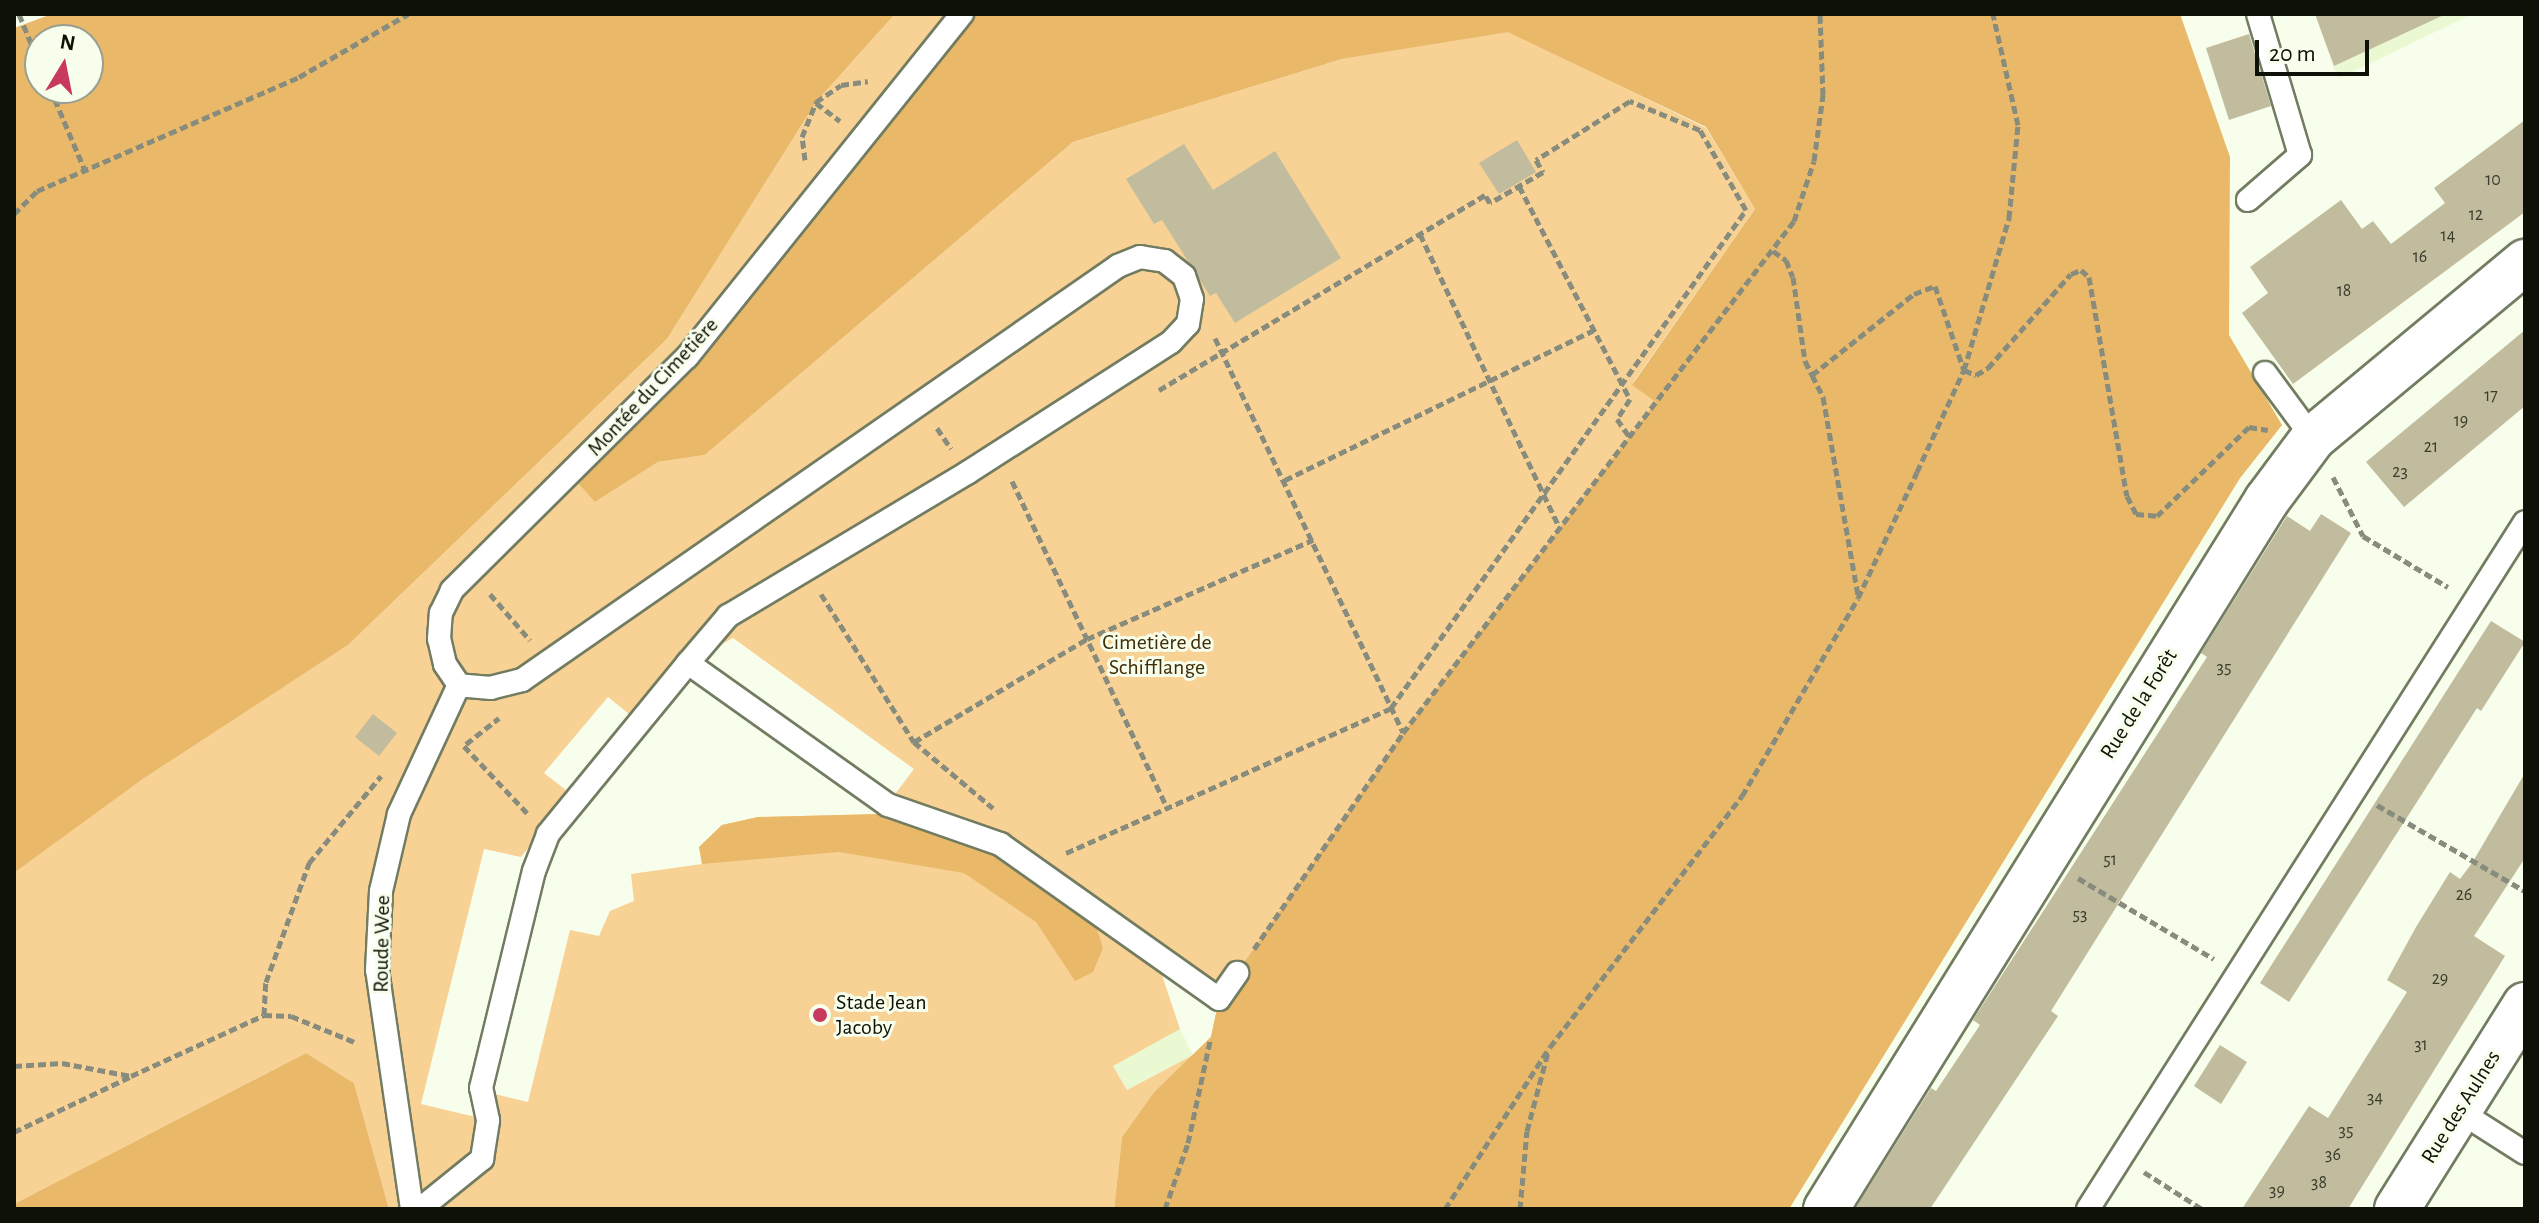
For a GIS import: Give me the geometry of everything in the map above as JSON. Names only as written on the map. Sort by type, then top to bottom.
[{"type":"street","name":"Rue de la Forêt","points":[[1826,1209],[2267,500],[2313,438],[2525,262]]},
{"type":"street","name":"Rue des Aulnes","points":[[2397,1209],[2525,1005]]},
{"type":"lane","name":"Montée du Cimetière","points":[[459,685],[445,664],[439,639],[441,613],[452,590],[687,357],[962,14]]},
{"type":"lane","points":[[2248,200],[2300,155],[2258,14]]},
{"type":"lane","points":[[420,1209],[482,1159],[488,1120],[481,1088],[534,871],[548,834],[688,663],[728,616],[967,473],[1171,342],[1188,324],[1192,299],[1184,276],[1165,261],[1140,257],[1105,275],[522,680],[491,688],[459,685]]},
{"type":"lane","points":[[2265,373],[2313,438]]},
{"type":"lane","points":[[2088,1209],[2235,972],[2525,522]]},
{"type":"lane","points":[[688,663],[888,805],[1000,844],[1219,999],[1237,973]]},
{"type":"lane","name":"Roude Wee","points":[[412,1209],[377,970],[381,891],[399,814],[459,685]]},
{"type":"lane","points":[[2459,1111],[2525,1153]]},
{"type":"path","points":[[14,214],[37,191],[86,173],[299,77],[408,14]]},
{"type":"path","points":[[1237,973],[1403,733],[1794,221],[1814,161],[1823,95],[1820,14]]},
{"type":"path","points":[[1445,1209],[1550,1047],[1742,796],[1858,598],[1964,370],[2009,218],[2018,125],[1993,14]]},
{"type":"path","points":[[821,190],[806,168],[802,137],[816,102],[841,85],[874,81],[903,90]]},
{"type":"path","points":[[1054,859],[1391,708],[1746,210],[1700,130],[1630,101],[1536,160],[1543,172],[1490,203],[1485,195],[1224,349]]},
{"type":"path","points":[[57,104],[86,173]]},
{"type":"path","points":[[1519,186],[1630,399],[1617,419],[1629,436]]},
{"type":"path","points":[[1420,234],[1559,527]]},
{"type":"path","points":[[1773,251],[1786,260],[1793,277],[1805,361],[1823,397],[1858,598]]},
{"type":"path","points":[[1812,375],[1914,294],[1935,286],[1964,370],[1976,375],[1988,368],[2071,274],[2081,270],[2089,277],[2127,496],[2136,514],[2157,516],[2249,427],[2313,438],[2363,536],[2473,602]]},
{"type":"path","points":[[1188,324],[1220,340],[1403,733]]},
{"type":"path","points":[[1285,480],[1594,330]]},
{"type":"path","points":[[921,403],[967,473]]},
{"type":"path","points":[[1012,481],[1167,808]]},
{"type":"path","points":[[914,742],[1087,639],[1313,540]]},
{"type":"path","points":[[806,569],[914,742],[996,810]]},
{"type":"path","points":[[464,746],[548,834]]},
{"type":"path","points":[[2352,790],[2525,891]]},
{"type":"path","points":[[2043,857],[2235,972]]},
{"type":"path","points":[[14,1132],[264,1015],[291,1016],[387,1054]]},
{"type":"path","points":[[1165,1209],[1188,1143],[1211,1037]]},
{"type":"path","points":[[1520,1209],[1527,1131],[1550,1047]]},
{"type":"path","points":[[14,1066],[62,1063],[131,1076]]},
{"type":"path","points":[[2119,1156],[2202,1209]]},
{"type":"shaded area","points":[[52,14],[895,14],[816,102],[667,339],[348,645],[143,779],[14,873],[14,28],[24,24],[24,104],[104,104],[104,24],[25,24]]},
{"type":"shaded area","points":[[962,14],[2180,14],[2230,157],[2229,335],[2282,425],[2240,478],[1789,1209],[1114,1209],[1122,1137],[1154,1092],[1211,1037],[1219,999],[1403,733],[1656,402],[1632,385],[1755,209],[1706,127],[1508,32],[1342,59],[1073,142],[705,455],[658,462],[595,502],[570,474],[687,357]]},
{"type":"shaded area","points":[[2315,14],[2472,14],[2338,79]]},
{"type":"shaded area","points":[[880,814],[945,821],[1090,907],[1103,948],[1093,972],[1075,981],[1036,922],[964,873],[839,852],[702,864],[699,847],[722,825],[758,817]]},
{"type":"shaded area","points":[[1180,1029],[1193,1055],[1127,1090],[1113,1065]]},
{"type":"shaded area","points":[[306,1053],[354,1083],[389,1209],[14,1209],[14,1204]]},
{"type":"green space","name":"Cimetière de Schifflange","points":[[895,14],[962,14],[595,502],[658,462],[705,455],[1073,142],[1342,59],[1508,31],[1706,128],[1755,209],[1632,384],[1794,221],[2282,425],[2240,478],[1789,1209],[1211,1037],[1219,999],[1155,954],[1180,1029],[1113,1066],[1127,1090],[1193,1055],[1154,1092],[1122,1137],[1114,1209],[389,1209],[354,1083],[306,1053],[14,1204],[14,873],[143,779],[348,645],[667,339],[816,102]],"holes":[[[733,638],[914,769],[880,814],[758,817],[722,825],[699,847],[702,864],[631,874],[634,901],[610,911],[599,936],[570,930],[528,1102],[495,1094],[488,1120],[421,1104],[484,849],[521,857],[571,794],[544,773],[608,697],[640,723],[688,663]]]},
{"type":"building","points":[[2315,14],[2446,14],[2334,66]]},
{"type":"building","points":[[2249,34],[2271,106],[2229,120],[2206,48]]},
{"type":"building","points":[[2525,120],[2525,212],[2293,384],[2242,313],[2268,293],[2250,267],[2341,200],[2362,229],[2373,221],[2391,244],[2445,203],[2434,188]]},
{"type":"building","points":[[1517,140],[1536,172],[1499,194],[1479,163]]},
{"type":"building","points":[[1184,144],[1213,190],[1275,151],[1341,258],[1235,323],[1216,293],[1210,296],[1162,220],[1154,224],[1126,179]]},
{"type":"building","points":[[2525,330],[2525,406],[2404,507],[2366,462]]},
{"type":"building","points":[[2321,514],[2351,533],[2051,1011],[2058,1016],[1930,1209],[1855,1209],[1931,1088],[1936,1091],[1980,1025],[1973,1020],[2207,657],[2201,653],[2287,516],[2310,531]]},
{"type":"building","points":[[2491,621],[2525,642],[2481,711],[2477,708],[2289,1002],[2260,983]]},
{"type":"building","points":[[373,714],[397,733],[379,756],[355,737]]},
{"type":"building","points":[[2525,773],[2525,858],[2474,936],[2505,956],[2348,1209],[2242,1209],[2309,1106],[2328,1118],[2407,992],[2387,980],[2416,927],[2450,872],[2460,879],[2472,863]]},
{"type":"building","points":[[2220,1045],[2247,1062],[2221,1104],[2194,1086]]},
{"type":"place","name":"Stade Jean Jacoby","points":[[820,1015]]}]
